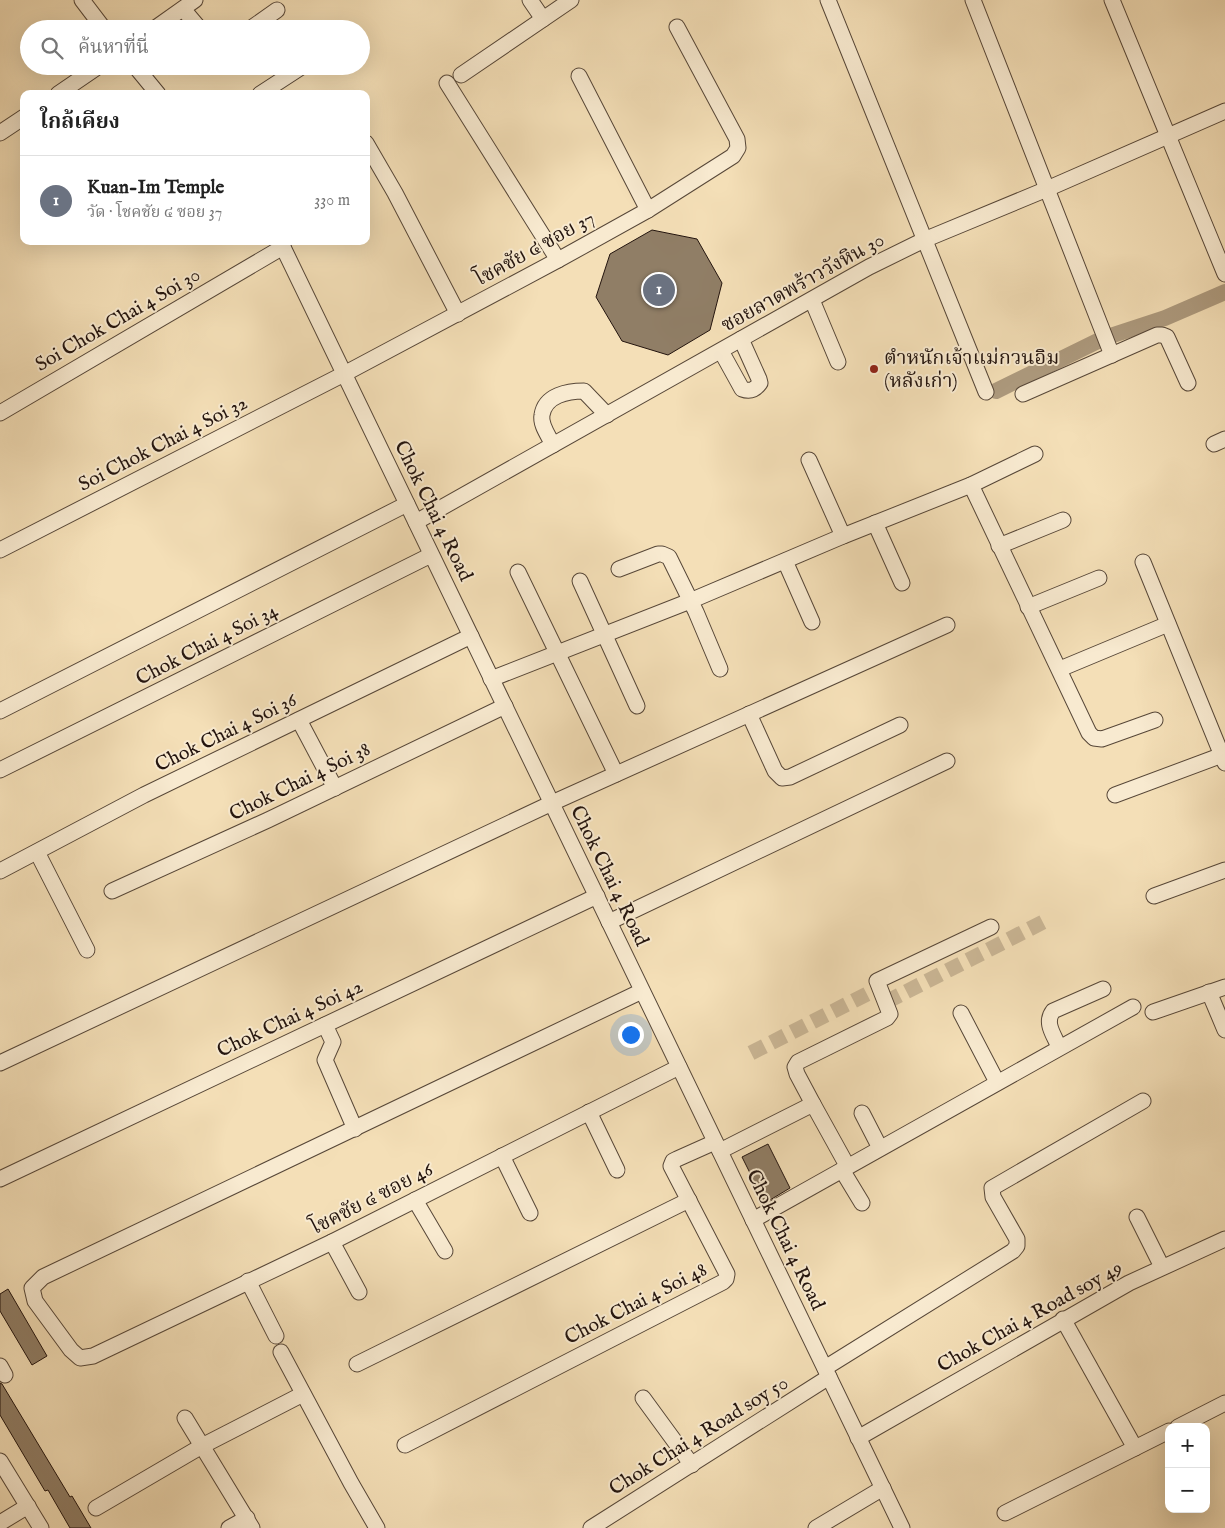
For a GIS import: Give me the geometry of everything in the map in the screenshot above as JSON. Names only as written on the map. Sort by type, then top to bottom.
[{"type":"street","points":[[82,0],[97,20]]},
{"type":"street","points":[[530,0],[543,19]]},
{"type":"street","points":[[461,75],[571,0]]},
{"type":"street","points":[[828,0],[986,392]]},
{"type":"street","points":[[974,0],[1107,343]]},
{"type":"street","points":[[1112,0],[1225,274]]},
{"type":"street","points":[[167,20],[189,4],[196,20]]},
{"type":"street","points":[[263,20],[277,10]]},
{"type":"street","name":"โชคชัย ๔ ซอย 37","points":[[344,374],[648,210],[732,156],[738,148],[737,139],[677,27]]},
{"type":"street","points":[[64,90],[86,75]]},
{"type":"street","points":[[142,75],[155,90]]},
{"type":"street","points":[[266,90],[289,75]]},
{"type":"street","points":[[579,76],[648,210]]},
{"type":"street","points":[[447,83],[558,260]]},
{"type":"street","name":"ซอยลาดพร้าววังหิน 30","points":[[416,522],[869,267],[924,240],[1169,137],[1225,111]]},
{"type":"street","points":[[0,133],[20,120]]},
{"type":"street","points":[[370,150],[395,193],[458,314]]},
{"type":"street","name":"Soi Chok Chai 4 Soi 30","points":[[0,413],[279,245]]},
{"type":"street","name":"Chok Chai 4 Road","points":[[281,245],[902,1528]]},
{"type":"street","points":[[812,300],[838,362]]},
{"type":"street","points":[[1023,394],[1107,343],[1157,335],[1167,337],[1188,383]]},
{"type":"street","points":[[721,350],[742,389],[753,390],[760,383],[741,339]]},
{"type":"street","name":"Soi Chok Chai 4 Soi 32","points":[[0,550],[344,374]]},
{"type":"street","points":[[553,445],[543,425],[542,415],[546,404],[561,393],[584,391],[607,415]]},
{"type":"street","points":[[491,679],[690,601],[843,536],[971,485],[1035,454]]},
{"type":"street","points":[[809,460],[843,536]]},
{"type":"street","points":[[971,485],[1089,733],[1094,738],[1102,739],[1155,720]]},
{"type":"street","points":[[0,711],[407,504]]},
{"type":"street","points":[[999,546],[1063,520]]},
{"type":"street","points":[[875,523],[902,583]]},
{"type":"street","name":"Chok Chai 4 Soi 34","points":[[0,770],[431,554]]},
{"type":"street","points":[[619,569],[658,554],[669,557],[696,612],[720,669]]},
{"type":"street","points":[[785,561],[812,622]]},
{"type":"street","points":[[1115,795],[1224,757],[1142,562]]},
{"type":"street","points":[[518,572],[616,774]]},
{"type":"street","points":[[1028,607],[1100,578]]},
{"type":"street","points":[[580,581],[637,706]]},
{"type":"street","points":[[1060,669],[1168,624]]},
{"type":"street","points":[[0,1062],[157,990],[552,803],[947,625]]},
{"type":"street","name":"Chok Chai 4 Soi 36","points":[[0,871],[144,795],[471,636]]},
{"type":"street","name":"Chok Chai 4 Soi 38","points":[[112,891],[259,824],[505,706]]},
{"type":"street","points":[[749,714],[775,771],[782,778],[790,777],[900,725]]},
{"type":"street","points":[[299,720],[335,788]]},
{"type":"street","points":[[609,922],[947,761]]},
{"type":"street","points":[[37,852],[87,950]]},
{"type":"street","points":[[1154,896],[1225,870]]},
{"type":"street","name":"Chok Chai 4 Soi 42","points":[[0,1179],[597,896]]},
{"type":"street","points":[[862,1203],[795,1067],[798,1062],[887,1018],[890,1014],[877,981],[991,927]]},
{"type":"street","points":[[1153,1012],[1225,987]]},
{"type":"street","points":[[1059,1047],[1049,1025],[1049,1016],[1053,1011],[1103,989]]},
{"type":"street","points":[[325,1025],[333,1042],[325,1060],[355,1129],[642,991]]},
{"type":"street","points":[[1209,992],[1225,1030]]},
{"type":"street","points":[[753,1220],[843,1165],[880,1148],[1132,1006]]},
{"type":"street","points":[[961,1013],[997,1082]]},
{"type":"street","name":"โชคชัย ๔ ซอย 46","points":[[355,1129],[43,1277],[32,1288],[35,1301],[71,1350],[80,1358],[93,1356],[332,1242],[679,1067]]},
{"type":"street","name":"Chok Chai 4 Road soy 50","points":[[591,1528],[692,1464],[1013,1251],[1017,1246],[1017,1239],[993,1197],[992,1188],[1143,1101]]},
{"type":"street","points":[[717,1146],[814,1104]]},
{"type":"street","points":[[590,1112],[616,1170]]},
{"type":"street","points":[[862,1113],[880,1148]]},
{"type":"street","name":"Chok Chai 4 Soi 48","points":[[405,1445],[723,1282],[726,1279],[726,1274],[671,1166],[673,1161],[717,1146]]},
{"type":"street","points":[[502,1156],[530,1213]]},
{"type":"street","points":[[415,1200],[445,1251]]},
{"type":"street","points":[[357,1364],[689,1200]]},
{"type":"street","points":[[1138,1217],[1162,1267]]},
{"type":"street","name":"Chok Chai 4 Road soy 49","points":[[858,1438],[1063,1319],[1129,1283],[1225,1239]]},
{"type":"street","points":[[332,1242],[359,1292]]},
{"type":"street","points":[[248,1281],[276,1336]]},
{"type":"street","points":[[1063,1319],[1135,1448]]},
{"type":"street","points":[[281,1352],[302,1394],[377,1528]]},
{"type":"street","points":[[96,1508],[202,1446],[302,1394]]},
{"type":"street","points":[[643,1398],[692,1464]]},
{"type":"street","points":[[1186,1423],[1225,1403]]},
{"type":"street","points":[[185,1418],[250,1523],[229,1528]]},
{"type":"street","points":[[1005,1513],[1165,1433]]},
{"type":"street","points":[[0,1461],[41,1528]]},
{"type":"street","points":[[816,1528],[882,1488]]},
{"type":"street","points":[[0,1523],[28,1506]]},
{"type":"building","points":[[652,230],[697,239],[722,283],[710,330],[668,355],[622,341],[596,297],[610,254]]},
{"type":"building","points":[[768,1144],[790,1188],[765,1203],[742,1157]]},
{"type":"building","points":[[8,1289],[47,1356],[32,1365],[0,1311],[0,1294]]},
{"type":"building","points":[[0,1383],[91,1528],[70,1528],[48,1490],[45,1491],[0,1415]]},
{"type":"waterway","points":[[996,391],[1104,338],[1165,318],[1225,292]]},
{"type":"tunnel","points":[[886,1002],[1049,919]]},
{"type":"tunnel","points":[[751,1053],[879,988]]},
{"type":"place","name":"Kuan-Im Temple","points":[[659,290]]},
{"type":"place","name":"ตำหนักเจ้าแม่กวนอิม (หลังเก่า)","points":[[874,369]]}]
